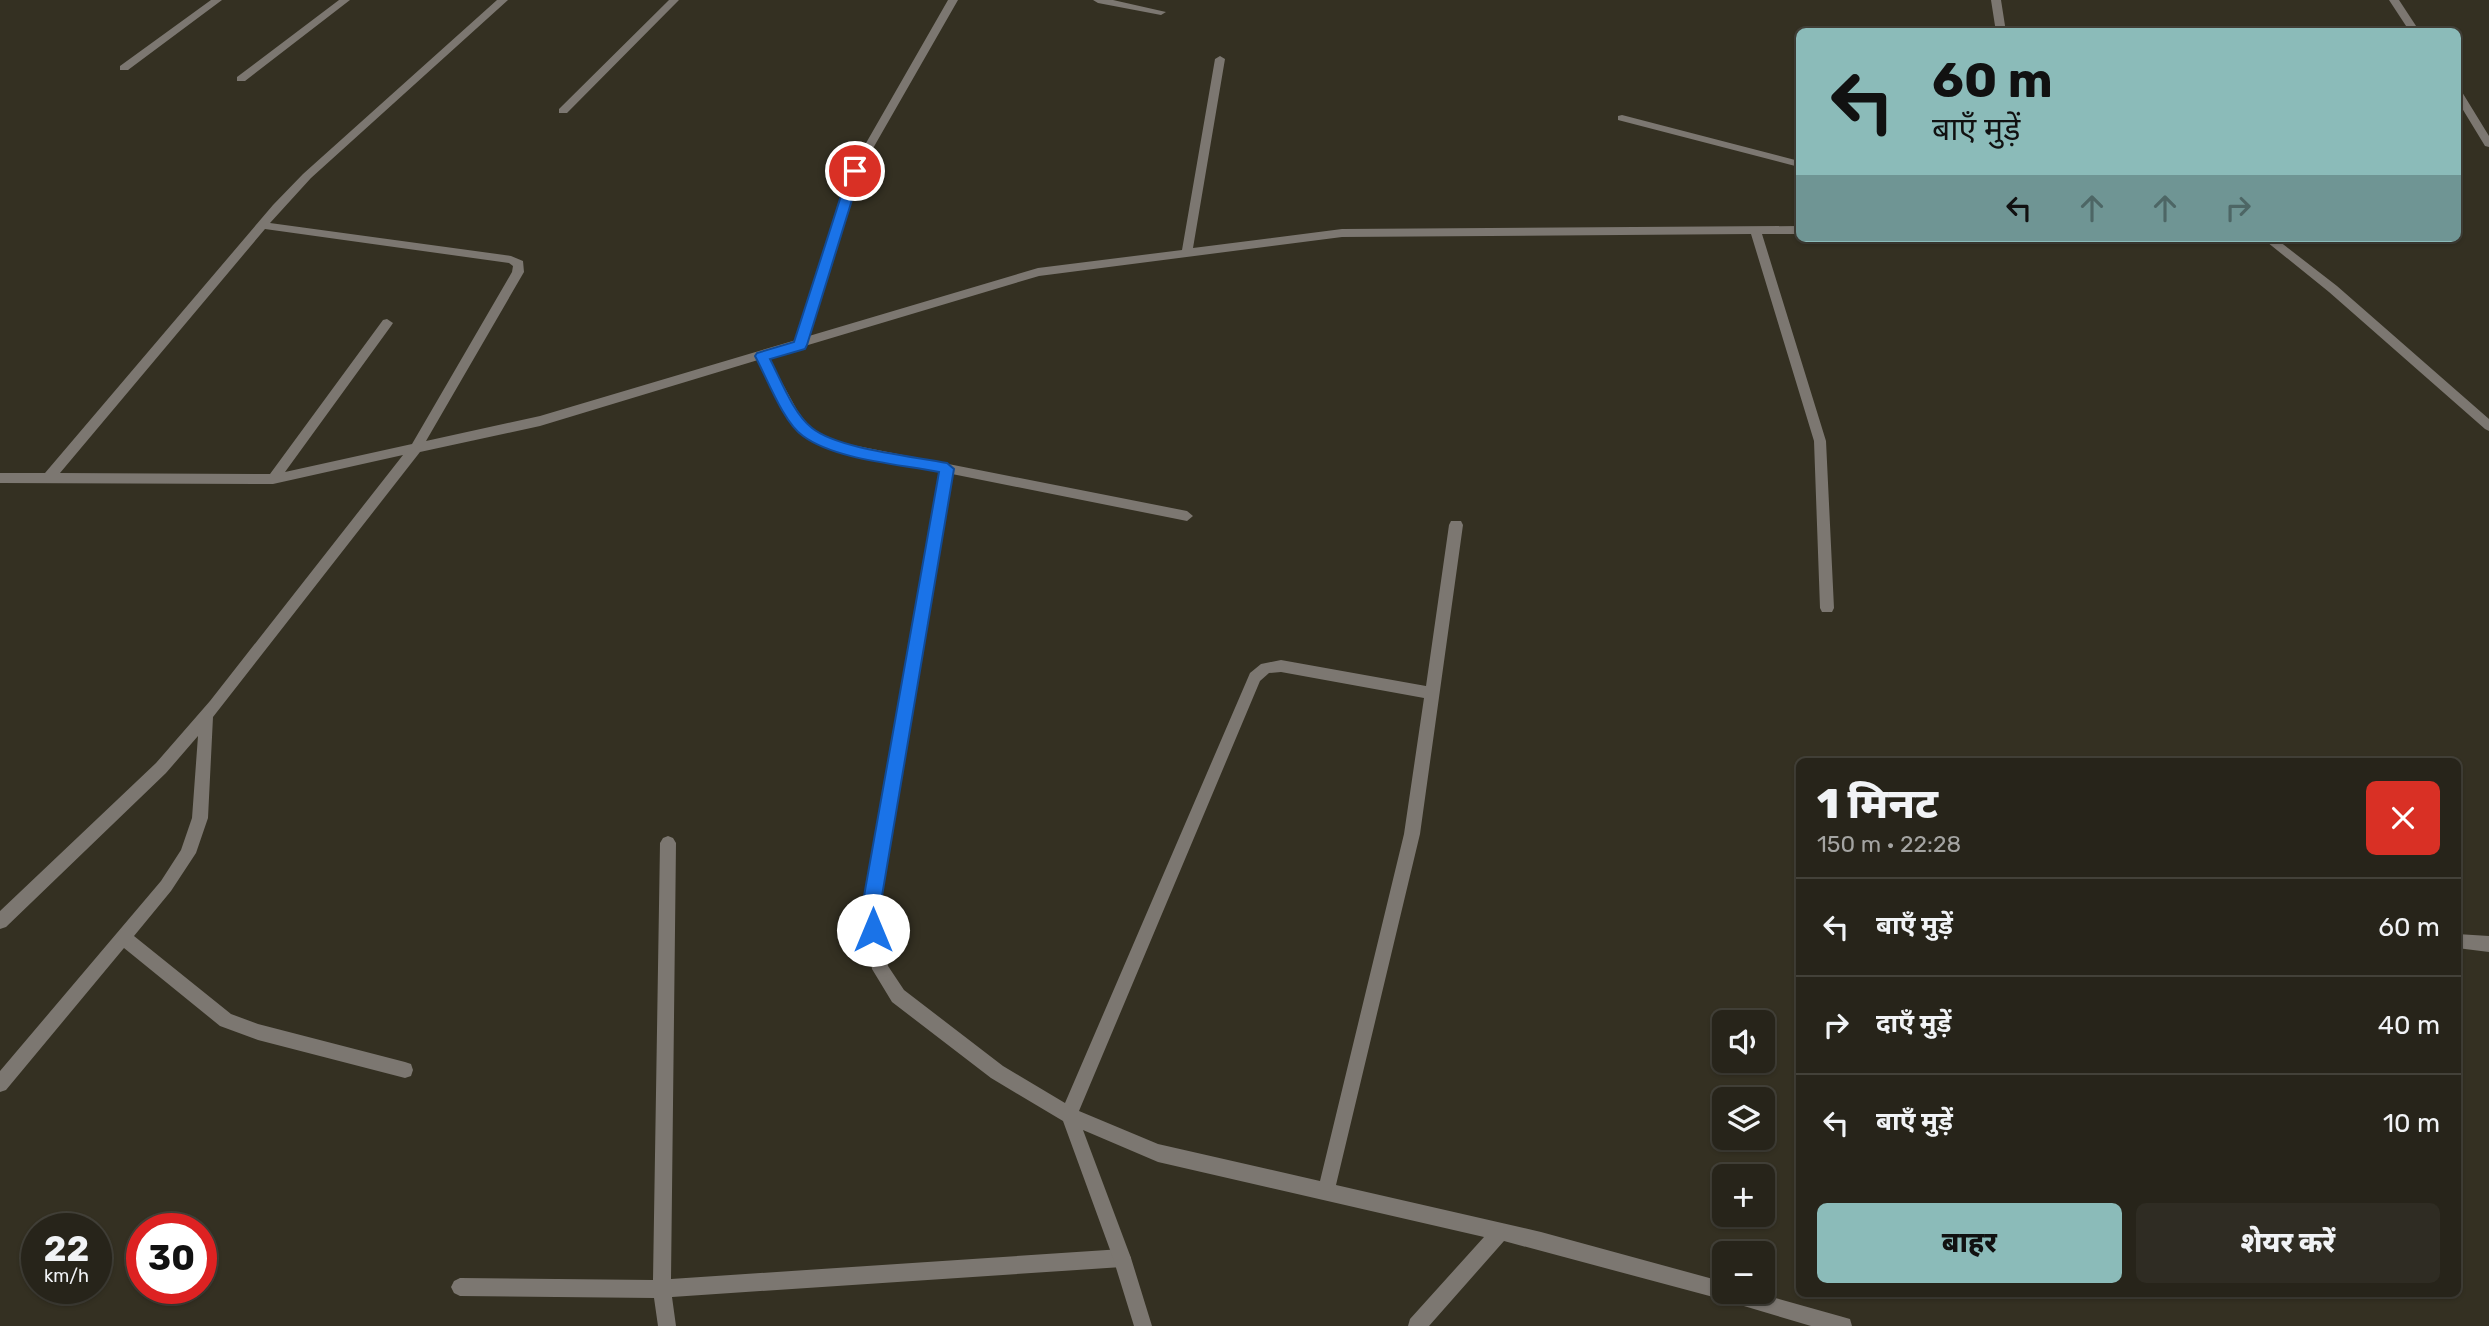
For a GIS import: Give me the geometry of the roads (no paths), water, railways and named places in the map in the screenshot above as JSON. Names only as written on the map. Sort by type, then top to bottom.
[{"type":"street","points":[[124,68],[217,0]]},
{"type":"street","points":[[241,79],[345,0]]},
{"type":"street","points":[[48,478],[262,225],[307,176],[503,0]]},
{"type":"street","points":[[563,111],[674,0]]},
{"type":"street","points":[[800,345],[855,171],[953,0]]},
{"type":"street","points":[[1098,0],[1161,12]]},
{"type":"street","points":[[1996,0],[2000,28]]},
{"type":"street","points":[[2394,0],[2412,28]]},
{"type":"street","points":[[1186,253],[1220,59]]},
{"type":"street","points":[[2461,98],[2489,144]]},
{"type":"street","points":[[1622,118],[1796,163]]},
{"type":"street","points":[[0,922],[161,768],[206,716],[416,448],[519,272],[519,264],[511,260],[262,225]]},
{"type":"street","points":[[1755,230],[1820,441],[1827,608]]},
{"type":"street","points":[[0,478],[273,479],[540,421],[1038,272],[1342,233],[1796,230]]},
{"type":"street","points":[[2273,242],[2333,289],[2489,426]]},
{"type":"street","points":[[273,479],[387,323]]},
{"type":"street","points":[[762,356],[792,413],[806,431],[834,446],[1187,516]]},
{"type":"street","points":[[947,469],[873,896],[873,930],[880,969],[898,996],[997,1072],[1069,1115],[1158,1153],[1599,1255],[1712,1288]]},
{"type":"street","points":[[1326,1191],[1403,880],[1456,525]]},
{"type":"street","points":[[1143,1326],[1122,1258],[1069,1115],[1255,677],[1266,668],[1281,666],[1432,693]]},
{"type":"street","points":[[0,1084],[166,886],[188,853],[200,818],[206,716]]},
{"type":"street","points":[[667,1326],[663,1289],[668,843]]},
{"type":"street","points":[[123,937],[226,1020],[257,1032],[405,1070]]},
{"type":"street","points":[[2461,941],[2489,944]]},
{"type":"street","points":[[1417,1326],[1500,1232]]},
{"type":"street","points":[[460,1287],[663,1289],[1122,1258]]},
{"type":"street","points":[[1766,1304],[1843,1326]]}]
